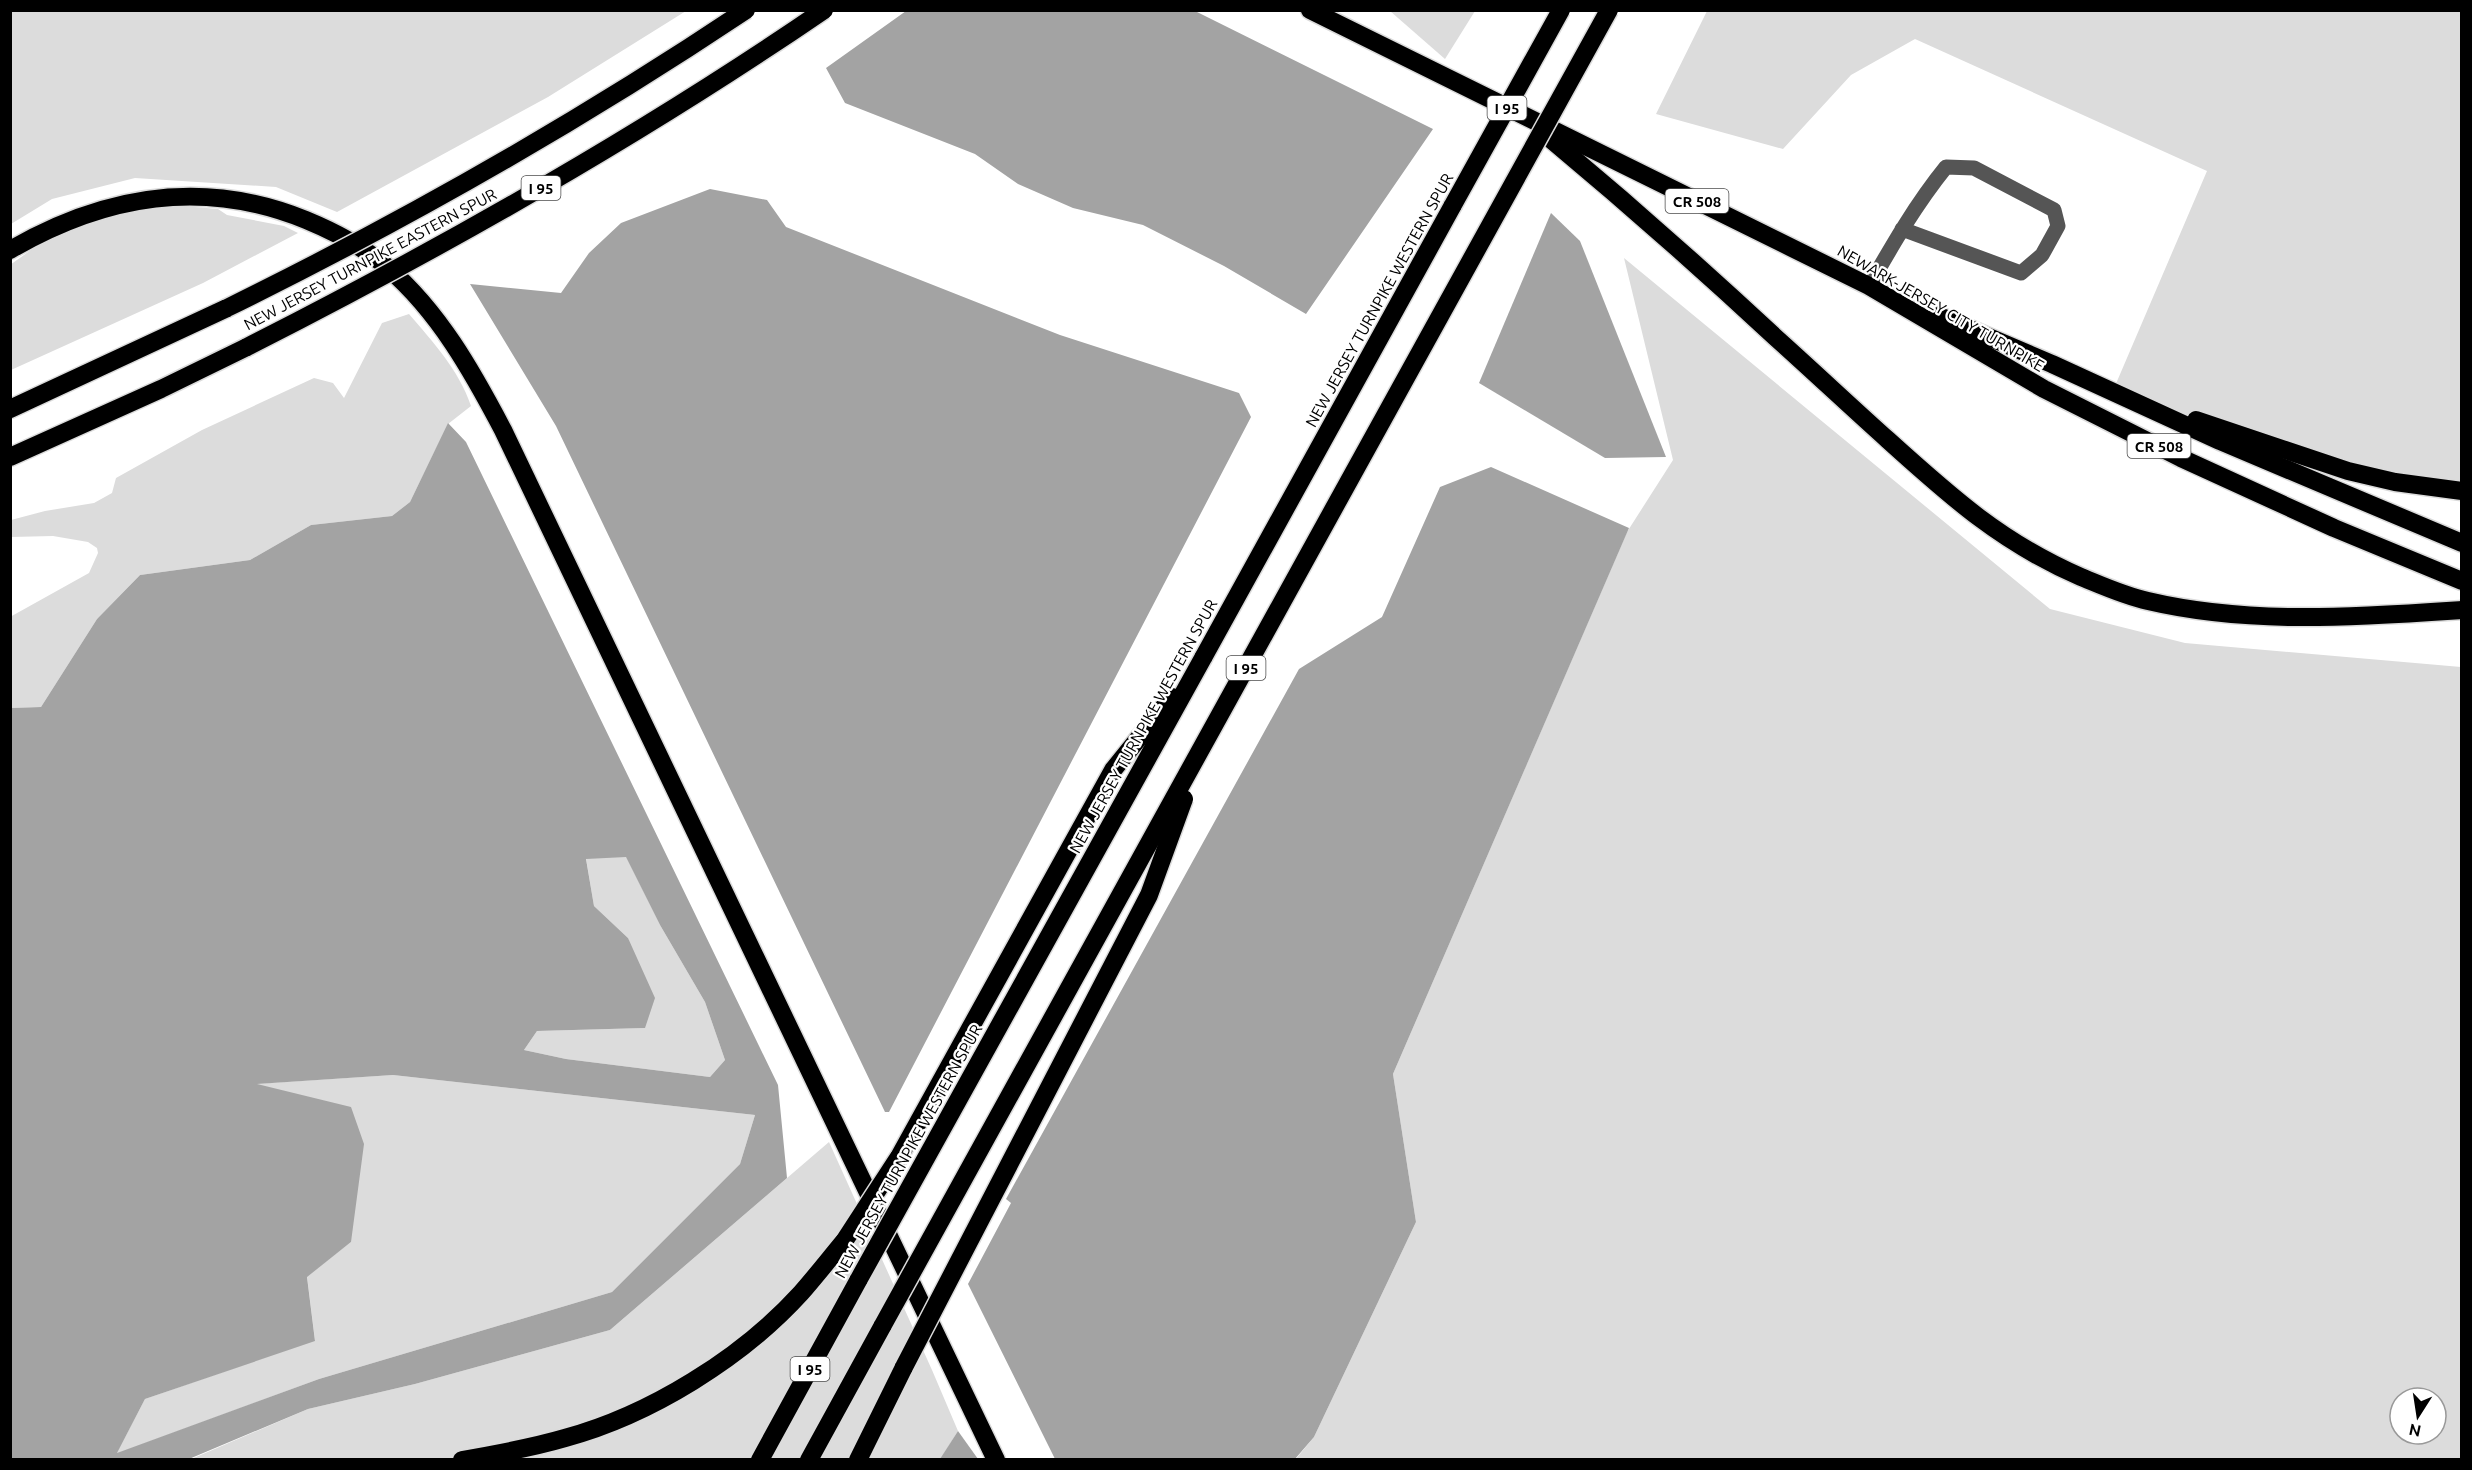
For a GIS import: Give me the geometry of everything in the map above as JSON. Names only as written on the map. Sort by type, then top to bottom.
[{"type":"highway","name":"NEW JERSEY TURNPIKE EASTERN SPUR","points":[[10,409],[227,308],[361,239],[523,149],[746,10]]},
{"type":"highway","name":"NEW JERSEY TURNPIKE EASTERN SPUR","points":[[10,457],[161,389],[404,266],[694,96],[824,10]]},
{"type":"highway","name":"NEWARK-JERSEY CITY TURNPIKE","points":[[1310,10],[1869,286],[2044,389],[2181,458],[2305,516],[2462,581]]},
{"type":"highway","name":"NEW JERSEY TURNPIKE WESTERN SPUR","points":[[760,1460],[1561,10]]},
{"type":"highway","name":"I 95","points":[[809,1460],[1609,10]]},
{"type":"highway","points":[[1525,117],[1677,246],[1940,488],[1980,520],[2032,554],[2110,589],[2145,601],[2189,609],[2263,616],[2392,614],[2462,610]]},
{"type":"highway","points":[[10,250],[66,221],[113,205],[184,196],[228,198],[273,208],[322,226],[346,238],[389,268],[425,307],[473,374],[503,430],[996,1460]]},
{"type":"highway","name":"CR 508","points":[[1869,286],[2052,363],[2112,393],[2220,441],[2462,543]]},
{"type":"highway","points":[[2112,393],[2348,471],[2419,486],[2462,491]]},
{"type":"highway","points":[[462,1460],[566,1438],[615,1421],[676,1390],[726,1358],[767,1326],[801,1294],[845,1240],[899,1156],[1113,770],[1203,658]]},
{"type":"highway","points":[[858,1460],[1149,895],[1203,745]]},
{"type":"lane","points":[[1869,286],[1902,229],[1921,198],[1946,167],[1974,168],[2054,210],[2058,226],[2042,255],[2020,273],[1902,229]]},
{"type":"shaded area","points":[[10,11],[686,11],[548,97],[337,212],[276,187],[135,178],[52,199],[11,224]]},
{"type":"shaded area","points":[[906,11],[1195,11],[1433,129],[1306,314],[1224,266],[1143,225],[1073,208],[1018,184],[975,154],[845,103],[826,68]]},
{"type":"shaded area","points":[[1390,11],[1475,11],[1445,59]]},
{"type":"shaded area","points":[[1707,11],[2461,11],[2461,491],[2395,482],[2112,393],[2207,171],[1915,39],[1851,75],[1783,149],[1656,114]]},
{"type":"shaded area","points":[[710,189],[767,200],[786,227],[1060,335],[1239,393],[1251,417],[889,1112],[885,1112],[556,426],[470,284],[561,293],[589,253],[621,223]]},
{"type":"shaded area","points":[[183,206],[218,209],[227,215],[284,226],[298,233],[203,283],[11,370],[10,265],[49,237],[131,210]]},
{"type":"shaded area","points":[[1551,213],[1580,241],[1666,457],[1605,458],[1479,383]]},
{"type":"shaded area","points":[[1624,258],[2050,609],[2185,643],[2461,667],[2461,1459],[1295,1460],[1314,1437],[1416,1222],[1393,1074],[1627,532],[1673,460]]},
{"type":"shaded area","points":[[409,314],[452,368],[471,406],[448,424],[410,502],[392,516],[311,525],[250,560],[140,575],[97,619],[41,707],[11,708],[10,617],[89,573],[98,553],[97,548],[88,542],[53,536],[11,537],[11,520],[45,511],[94,503],[112,493],[116,478],[202,430],[314,378],[333,383],[344,398],[382,323]]},
{"type":"shaded area","points":[[448,423],[466,442],[778,1085],[787,1178],[610,1330],[415,1384],[308,1409],[189,1459],[11,1459],[11,708],[41,707],[97,619],[140,575],[250,560],[311,525],[392,516],[410,502]],"holes":[[[626,857],[660,925],[705,1002],[725,1060],[710,1077],[566,1059],[524,1050],[537,1031],[645,1028],[655,998],[628,938],[594,906],[586,859]],[[393,1075],[755,1115],[740,1164],[612,1292],[319,1379],[117,1453],[145,1399],[315,1341],[307,1277],[351,1242],[364,1144],[351,1107],[257,1084]]]},
{"type":"shaded area","points":[[1491,467],[1629,528],[1393,1074],[1416,1222],[1314,1437],[1295,1459],[1055,1459],[968,1284],[1011,1203],[1006,1199],[1299,669],[1382,617],[1440,487]]},
{"type":"shaded area","points":[[626,856],[660,925],[705,1002],[725,1060],[710,1077],[566,1059],[524,1050],[537,1031],[645,1028],[628,938],[594,906],[586,858]]},
{"type":"shaded area","points":[[393,1075],[755,1115],[740,1164],[612,1292],[319,1379],[116,1454],[145,1399],[315,1340],[307,1276],[351,1242],[254,1084]]},
{"type":"shaded area","points":[[829,1142],[958,1431],[940,1460],[189,1460],[308,1409],[415,1384],[610,1330]]},
{"type":"shaded area","points":[[958,1431],[978,1459],[940,1459]]}]
